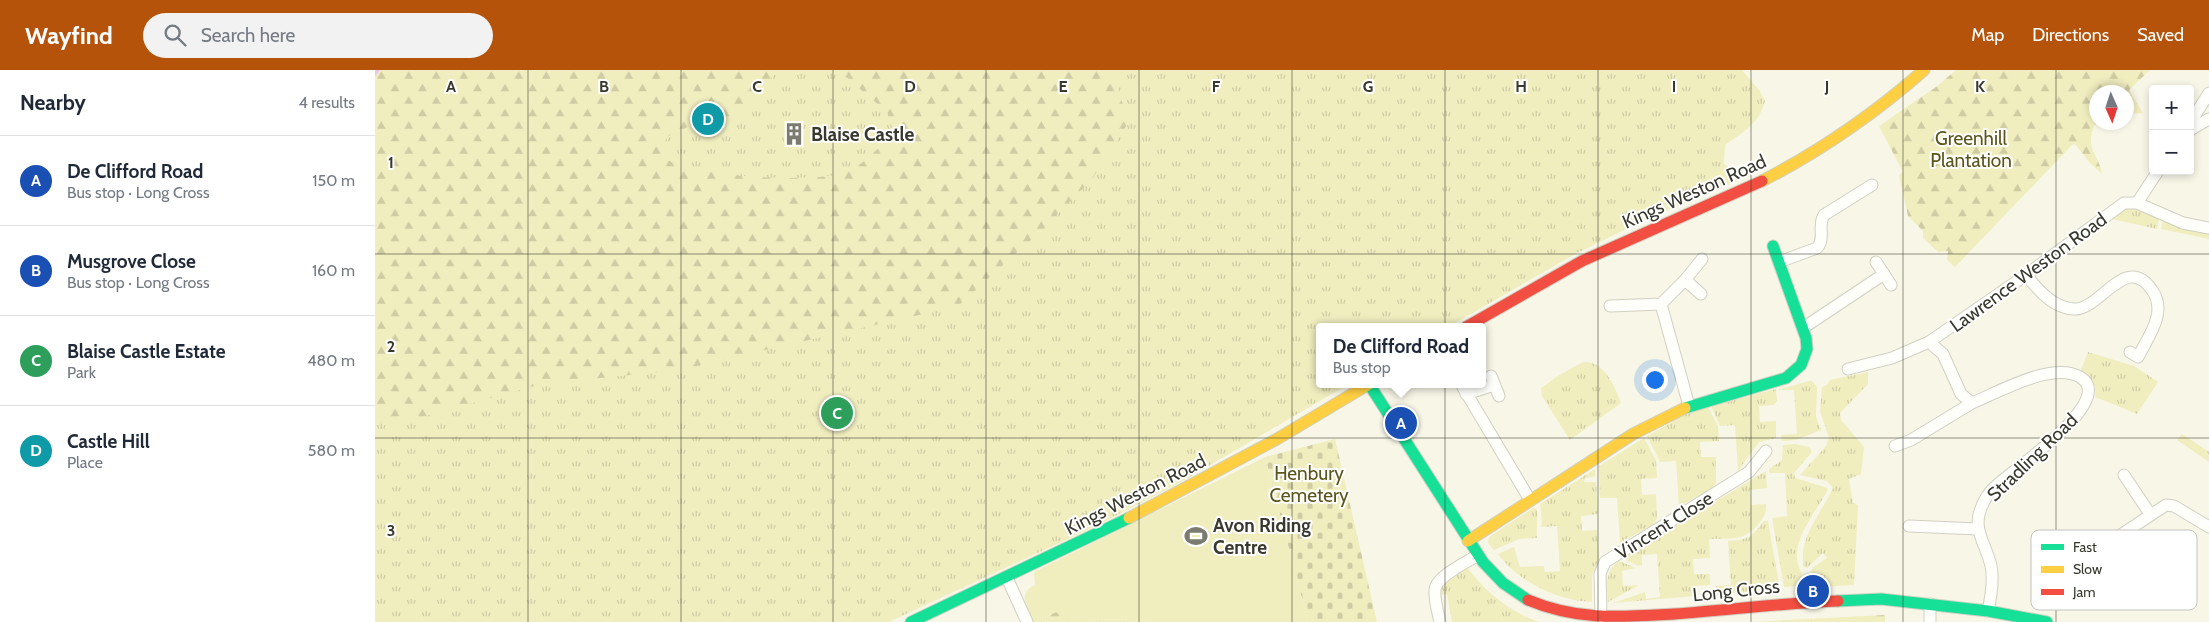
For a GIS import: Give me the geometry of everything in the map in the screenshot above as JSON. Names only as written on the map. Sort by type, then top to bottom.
[{"type":"street","name":"Kings Weston Road","points":[[1473,323],[1597,254],[1744,189],[1815,153],[1889,102],[1924,70]]},
{"type":"street","points":[[2194,117],[2209,93]]},
{"type":"street","points":[[2194,128],[2209,119]]},
{"type":"street","points":[[2153,175],[2142,185],[2137,203],[2183,223],[2209,228]]},
{"type":"street","points":[[1779,262],[1817,248],[1822,240],[1821,225],[1823,217],[1832,203],[1872,185]]},
{"type":"street","name":"Lawrence Weston Road","points":[[1848,369],[1892,358],[1929,342],[2026,276],[2120,205],[2129,202],[2137,203]]},
{"type":"street","points":[[1468,541],[1633,434],[1689,406],[1791,376],[1798,370],[1805,354],[1806,338],[1773,246]]},
{"type":"street","points":[[1610,306],[1661,304],[1685,280],[1702,259]]},
{"type":"street","points":[[1876,262],[1891,285]]},
{"type":"street","points":[[1803,328],[1884,274]]},
{"type":"street","points":[[2026,276],[2046,297],[2062,306],[2075,309],[2090,305],[2119,280],[2133,278],[2146,284],[2156,297],[2157,320],[2138,357],[2129,352]]},
{"type":"street","points":[[1685,280],[1701,294]]},
{"type":"street","points":[[1661,304],[1689,406]]},
{"type":"street","points":[[1895,446],[1904,436],[1973,403],[1961,394],[1943,354],[1929,342]]},
{"type":"street","name":"Stradling Road","points":[[1973,403],[2029,379],[2048,374],[2063,373],[2076,375],[2085,381],[2088,389],[2088,397],[2072,421],[1993,489],[1980,511],[1978,529]]},
{"type":"street","points":[[1486,382],[1493,380],[1499,396]]},
{"type":"street","name":"Kings Weston Road","points":[[911,622],[1007,578],[1210,476],[1265,446],[1362,388]]},
{"type":"street","name":"Long Cross","points":[[1372,388],[1478,555],[1503,584],[1536,604],[1563,613],[1601,617],[1715,611],[1828,600],[1881,599],[1989,611],[2047,622]]},
{"type":"street","points":[[1463,389],[1530,500]]},
{"type":"street","name":"Vincent Close","points":[[1601,617],[1600,574],[1605,562],[1749,472],[1766,451]]},
{"type":"street","points":[[2124,475],[2151,514]]},
{"type":"street","points":[[2128,530],[2166,505],[2174,506],[2209,527]]},
{"type":"street","points":[[1914,529],[1978,529],[1992,573],[1989,611]]},
{"type":"street","points":[[1440,622],[1435,591],[1436,583],[1478,555]]},
{"type":"street","points":[[1007,578],[1027,622]]},
{"type":"street","points":[[1930,604],[1930,622]]},
{"type":"green space","points":[[375,70],[1742,70],[1759,90],[1765,101],[1759,116],[1754,122],[1725,145],[1724,163],[1740,180],[1649,218],[1575,254],[1455,323],[1316,323],[1316,388],[1342,388],[1181,482],[1100,524],[889,622],[375,622]]},
{"type":"green space","points":[[375,70],[775,70],[763,91],[738,115],[722,121],[688,127],[677,131],[668,137],[663,145],[663,156],[675,163],[721,174],[779,178],[828,176],[851,170],[872,154],[884,141],[892,127],[887,112],[838,70],[1113,70],[1128,123],[1092,179],[1046,226],[958,306],[678,370],[542,384],[396,424],[375,420]]},
{"type":"green space","name":"Greenhill Plantation","points":[[1956,70],[2150,70],[2134,85],[2089,85],[2089,130],[2093,130],[2092,147],[2102,174],[2090,163],[2074,143],[1955,267],[1947,260],[1948,251],[1938,252],[1923,238],[1923,231],[1908,216],[1899,175],[1903,172],[1879,126],[1936,87]]},
{"type":"green space","name":"Greenhill Plantation","points":[[2134,98],[2143,113],[2134,114]]},
{"type":"green space","points":[[2122,208],[2139,209],[2159,219],[2157,229],[2108,218]]},
{"type":"green space","points":[[2163,220],[2180,227],[2209,233],[2209,239],[2161,229]]},
{"type":"green space","points":[[2088,352],[2134,366],[2158,382],[2137,414],[2095,397],[2093,382],[2088,376],[2080,372]]},
{"type":"green space","points":[[1583,362],[1597,365],[1603,370],[1612,382],[1621,403],[1570,440],[1542,396],[1541,388]]},
{"type":"green space","points":[[1868,372],[1868,384],[1840,413],[1841,420],[1864,447],[1861,474],[1849,479],[1853,503],[1858,505],[1854,585],[1804,588],[1813,567],[1827,558],[1823,553],[1807,568],[1804,567],[1803,556],[1807,536],[1833,488],[1827,481],[1800,475],[1826,446],[1829,438],[1820,411],[1822,387],[1827,385],[1830,380]]},
{"type":"green space","points":[[1812,381],[1817,387],[1816,417],[1821,430],[1796,440],[1782,441],[1781,435],[1797,434],[1794,390],[1778,390]]},
{"type":"green space","points":[[1776,389],[1777,401],[1774,405],[1759,406],[1760,422],[1776,421],[1776,438],[1759,442],[1738,471],[1735,425],[1720,426],[1711,406]]},
{"type":"green space","points":[[1708,407],[1718,426],[1719,441],[1700,442],[1701,457],[1716,457],[1716,484],[1679,507],[1676,461],[1660,462],[1647,436],[1685,415]]},
{"type":"green space","points":[[2182,434],[2209,452],[2209,462],[2177,440]]},
{"type":"green space","points":[[1644,438],[1656,460],[1657,478],[1641,479],[1642,495],[1656,494],[1657,518],[1654,524],[1620,543],[1617,498],[1600,498],[1599,466]]},
{"type":"green space","name":"Henbury Cemetery","points":[[1335,439],[1377,622],[1308,622],[1265,457]]},
{"type":"green space","points":[[1795,444],[1809,447],[1812,452],[1794,473],[1795,478],[1828,489],[1799,541],[1798,563],[1802,574],[1798,586],[1784,587],[1772,518],[1787,516],[1785,473],[1769,473],[1769,469],[1782,460],[1783,445]]},
{"type":"green space","name":"Avon Riding Centre","points":[[1265,457],[1308,622],[1084,620],[1056,612],[1032,622],[1025,608],[1028,608],[1025,595],[1028,589],[1035,585],[1034,572]]},
{"type":"green space","points":[[1595,469],[1595,476],[1585,478],[1584,482],[1596,482],[1598,514],[1581,516],[1582,531],[1597,530],[1599,559],[1592,575],[1592,602],[1566,598],[1540,588],[1517,573],[1498,554],[1514,547],[1520,567],[1544,566],[1545,572],[1560,571],[1557,526],[1541,527],[1540,504]]},
{"type":"green space","points":[[1766,471],[1767,488],[1750,490],[1751,505],[1766,504],[1765,514],[1760,522],[1749,533],[1737,538],[1709,539],[1710,558],[1693,559],[1694,574],[1710,574],[1710,585],[1695,586],[1695,596],[1613,603],[1645,592],[1646,599],[1660,597],[1657,554],[1642,555],[1642,565],[1638,566],[1622,558]]},
{"type":"green space","points":[[1533,508],[1537,509],[1537,538],[1519,539],[1494,550],[1488,543],[1489,537]]},
{"type":"green space","points":[[1764,521],[1768,521],[1780,590],[1716,594],[1716,586],[1731,585],[1728,541],[1749,537]]},
{"type":"green space","points":[[1619,561],[1636,568],[1622,571],[1623,586],[1639,585],[1608,602],[1607,584],[1609,574],[1614,565]]},
{"type":"green space","points":[[1467,567],[1481,584],[1508,607],[1539,622],[1452,622],[1447,594],[1440,595],[1442,583]]},
{"type":"green space","points":[[1056,612],[1084,620],[1137,619],[1150,622],[1032,622]]},
{"type":"green space","points":[[1885,615],[1885,622],[1751,622]]},
{"type":"waterway","points":[[375,74],[378,70]]},
{"type":"traffic: fast","points":[[1685,408],[1786,378],[1801,365],[1807,349],[1806,338],[1773,246]]},
{"type":"traffic: fast","points":[[1372,388],[1483,562],[1503,583],[1528,600]]},
{"type":"traffic: fast","points":[[911,622],[1129,518]]},
{"type":"traffic: fast","points":[[1838,601],[1881,599],[1988,611],[2047,622]]},
{"type":"traffic: slow","points":[[1762,181],[1806,157],[1847,130],[1886,102],[1924,70]]},
{"type":"traffic: slow","points":[[1129,518],[1277,439],[1362,388]]},
{"type":"traffic: slow","points":[[1468,541],[1633,434],[1685,408]]},
{"type":"traffic: jam","points":[[1473,323],[1582,261],[1762,181]]},
{"type":"traffic: jam","points":[[1528,600],[1546,607],[1600,616],[1674,614],[1838,601]]},
{"type":"place","name":"Castle Hill","points":[[708,119]]},
{"type":"place","name":"Blaise Castle","points":[[794,134]]},
{"type":"place","name":"Blaise Castle Estate","points":[[837,413]]},
{"type":"place","name":"De Clifford Road","points":[[1401,423]]},
{"type":"place","name":"Avon Riding Centre","points":[[1196,536]]},
{"type":"place","name":"Musgrove Close","points":[[1813,591]]}]
